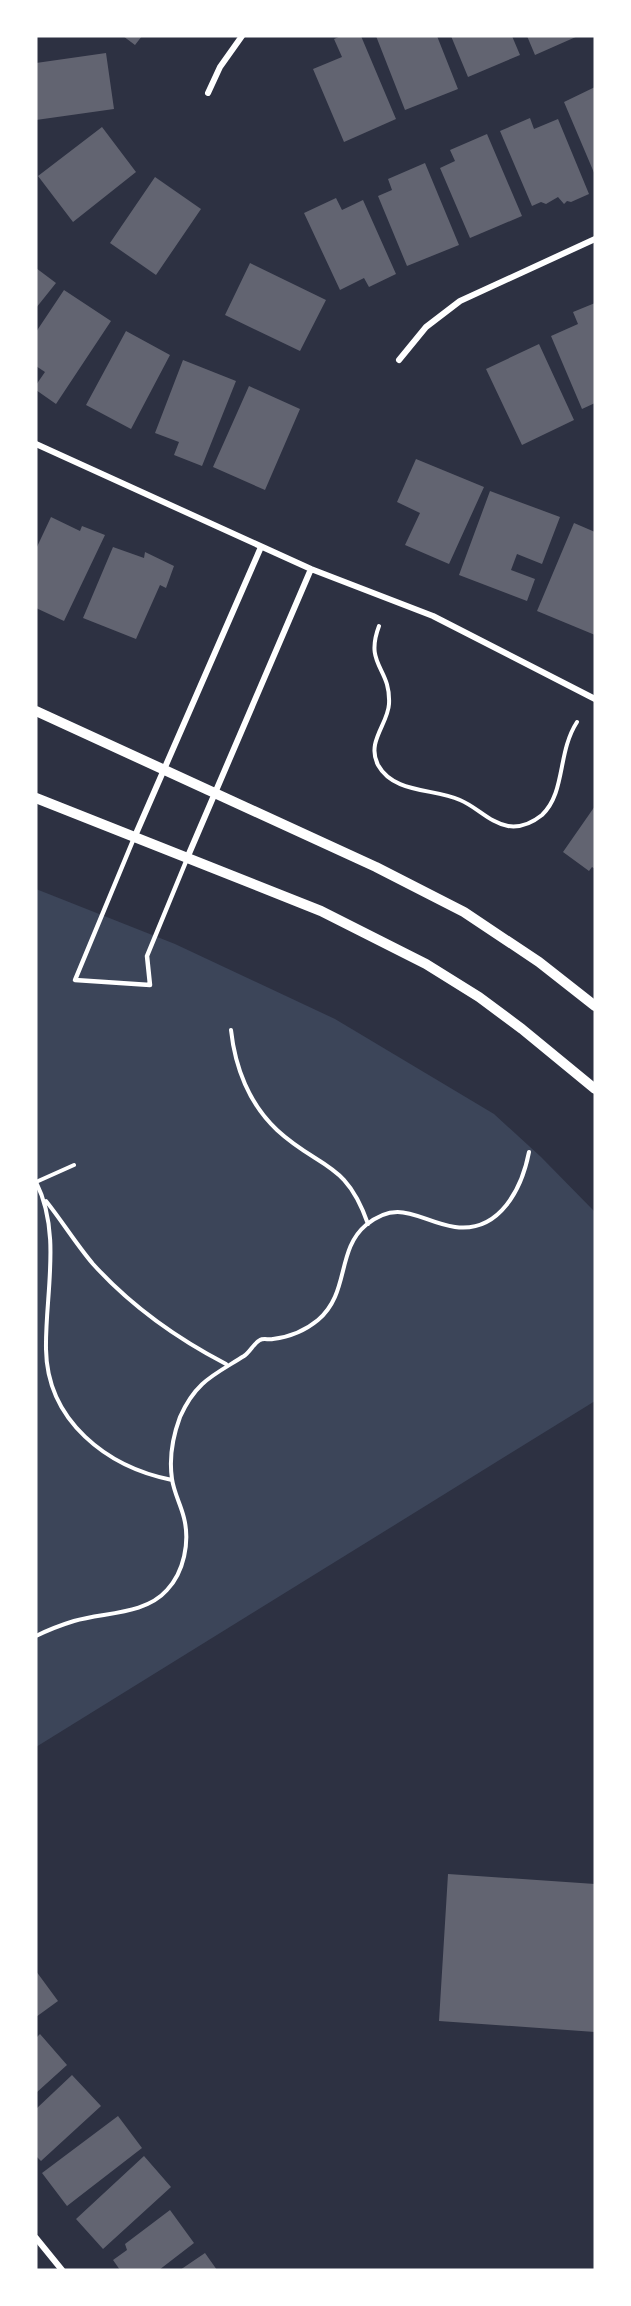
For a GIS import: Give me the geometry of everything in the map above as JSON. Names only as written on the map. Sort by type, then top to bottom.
[{"type":"street","points":[[208,93],[220,67],[242,36]]},
{"type":"street","points":[[399,360],[426,327],[460,301],[595,239]]},
{"type":"street","points":[[36,444],[311,569],[433,616],[595,699]]},
{"type":"street","points":[[135,836],[261,547]]},
{"type":"street","points":[[188,856],[311,569]]},
{"type":"street","points":[[36,711],[376,867],[464,912],[538,962],[595,1006]]},
{"type":"street","points":[[36,798],[188,856],[321,911],[426,964],[522,1029],[595,1089]]},
{"type":"street","points":[[36,2238],[62,2270]]},
{"type":"lane","points":[[135,836],[75,980],[150,985],[147,956],[188,856]]},
{"type":"path","points":[[379,626],[373,642],[374,658],[387,682],[389,707],[375,741],[378,764],[394,781],[416,790],[459,799],[490,819],[508,826],[528,825],[543,814],[555,796],[560,779],[561,758],[577,722]]},
{"type":"path","points":[[231,1030],[244,1082],[263,1116],[294,1143],[342,1176],[360,1202],[368,1224]]},
{"type":"path","points":[[36,1636],[74,1621],[134,1609],[153,1602],[167,1591],[178,1574],[187,1534],[172,1480],[174,1437],[181,1416],[210,1376],[226,1364],[245,1355],[261,1339],[291,1335],[320,1318],[340,1288],[349,1245],[368,1224],[382,1215],[400,1211],[417,1213],[457,1227],[477,1225],[494,1216],[512,1202],[521,1185],[529,1152]]},
{"type":"path","points":[[74,1165],[36,1182],[45,1200],[92,1263],[116,1288],[168,1330],[226,1364]]},
{"type":"path","points":[[45,1200],[51,1264],[46,1352],[61,1406],[92,1445],[114,1460],[135,1471],[172,1480]]},
{"type":"path","points":[[512,1202],[516,1205]]},
{"type":"shaded area","points":[[36,889],[175,944],[335,1019],[494,1114],[541,1157],[595,1212],[595,1401],[36,1747]]},
{"type":"building","points":[[123,36],[142,36],[135,45]]},
{"type":"building","points":[[341,36],[361,36],[396,119],[344,142],[313,69],[342,57],[334,39]]},
{"type":"building","points":[[376,36],[437,36],[458,89],[405,110]]},
{"type":"building","points":[[451,36],[512,36],[520,55],[468,77]]},
{"type":"building","points":[[527,36],[578,36],[535,55]]},
{"type":"building","points":[[106,53],[114,109],[36,120],[36,63]]},
{"type":"building","points":[[595,87],[595,175],[564,102]]},
{"type":"building","points":[[530,118],[534,129],[558,119],[589,194],[564,204],[558,197],[546,204],[541,202],[532,206],[500,131]]},
{"type":"building","points":[[102,127],[136,172],[73,222],[38,176]]},
{"type":"building","points":[[487,134],[522,216],[470,238],[440,168],[455,161],[450,150]]},
{"type":"building","points":[[425,163],[459,245],[407,266],[378,196],[392,190],[388,179]]},
{"type":"building","points":[[155,177],[201,209],[156,275],[110,243]]},
{"type":"building","points":[[336,198],[342,210],[363,200],[396,274],[369,287],[364,278],[340,290],[304,213]]},
{"type":"building","points":[[250,263],[326,300],[300,351],[225,315]]},
{"type":"building","points":[[36,268],[56,283],[36,308]]},
{"type":"building","points":[[64,290],[111,321],[56,404],[36,390],[36,385],[45,372],[36,366],[36,332]]},
{"type":"building","points":[[595,303],[595,403],[582,409],[551,336],[578,324],[573,312]]},
{"type":"building","points":[[126,331],[170,355],[131,429],[86,405]]},
{"type":"building","points":[[539,344],[574,420],[522,445],[486,369]]},
{"type":"building","points":[[183,360],[236,381],[202,466],[174,455],[179,442],[155,433]]},
{"type":"building","points":[[249,386],[300,409],[265,490],[213,467]]},
{"type":"building","points":[[416,459],[484,487],[449,564],[405,545],[420,513],[397,502]]},
{"type":"building","points":[[490,491],[560,517],[542,564],[517,554],[511,570],[535,579],[527,601],[459,575]]},
{"type":"building","points":[[51,517],[80,531],[82,526],[105,535],[64,621],[36,608],[36,549]]},
{"type":"building","points":[[574,523],[595,532],[595,635],[537,611]]},
{"type":"building","points":[[113,547],[144,558],[145,552],[174,566],[166,588],[160,585],[136,639],[83,618]]},
{"type":"building","points":[[595,806],[595,869],[592,867],[589,871],[563,852]]},
{"type":"building","points":[[448,1874],[595,1884],[595,2032],[439,2021]]},
{"type":"building","points":[[36,1971],[58,2001],[36,2017]]},
{"type":"building","points":[[40,2034],[67,2065],[36,2093],[36,2038]]},
{"type":"building","points":[[72,2075],[101,2106],[41,2161],[36,2156],[36,2109]]},
{"type":"building","points":[[118,2116],[142,2148],[67,2206],[42,2173]]},
{"type":"building","points":[[144,2156],[171,2187],[103,2249],[76,2219]]},
{"type":"building","points":[[170,2210],[194,2243],[159,2270],[120,2270],[113,2260],[127,2250],[125,2244]]},
{"type":"building","points":[[205,2253],[217,2270],[180,2270]]}]
